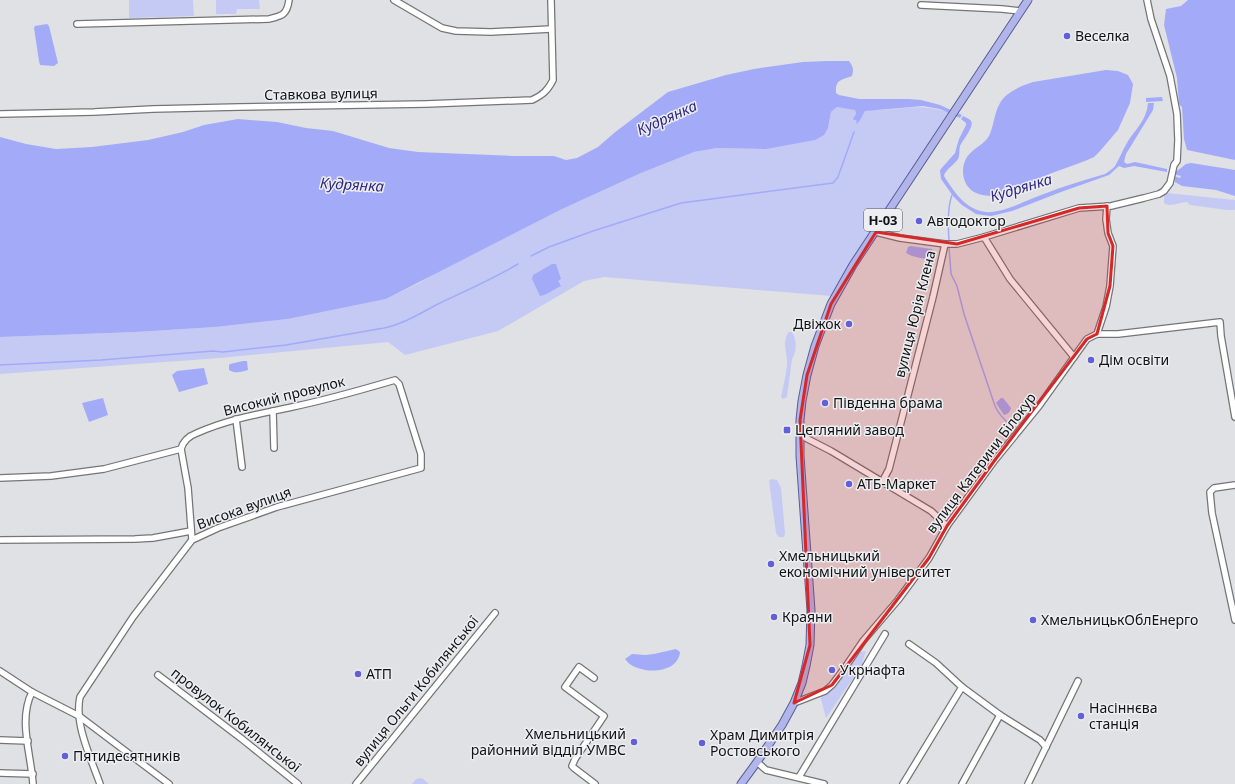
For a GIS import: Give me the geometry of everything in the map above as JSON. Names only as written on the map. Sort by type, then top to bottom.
[{"type":"main road","name":"Н-03","points":[[740,784],[782,725],[794,703],[802,683],[810,644],[810,595],[800,435],[801,407],[807,375],[822,326],[834,298],[853,265],[1028,0]]},
{"type":"street","points":[[77,24],[269,19],[285,13],[288,8],[289,0]]},
{"type":"street","points":[[394,0],[442,28],[456,31],[491,32],[551,29]]},
{"type":"street","name":"Ставкова вулиця","points":[[0,114],[238,107],[426,104],[532,100],[542,95],[549,88],[553,80],[551,0]]},
{"type":"street","points":[[876,232],[900,238],[945,244],[957,244],[1079,208],[1107,206],[1159,194],[1164,191],[1170,183],[1174,165],[1177,161],[1177,114],[1170,76],[1151,19],[1147,0]]},
{"type":"street","points":[[921,5],[1020,11]]},
{"type":"street","points":[[1107,206],[1106,219],[1108,233],[1113,246],[1108,298],[1097,334],[1118,334],[1220,322],[1235,417]]},
{"type":"street","points":[[984,237],[1010,279],[1074,357]]},
{"type":"street","name":"вулиця Юрія Клена","points":[[882,482],[889,469],[945,244]]},
{"type":"street","name":"вулиця Катерини Білокур","points":[[794,703],[825,691],[835,681],[863,641],[898,600],[929,558],[947,526],[995,460],[1039,406],[1087,340],[1097,334]]},
{"type":"street","name":"Високий провулок","points":[[181,449],[182,443],[197,433],[236,418],[273,411],[395,380],[399,384],[421,454],[421,468],[416,469]]},
{"type":"street","points":[[273,411],[274,448]]},
{"type":"street","points":[[236,418],[242,467]]},
{"type":"street","points":[[800,435],[831,451],[931,511],[947,526]]},
{"type":"street","points":[[0,478],[51,476],[104,469],[181,449],[188,488],[192,540]]},
{"type":"street","name":"Висока вулиця","points":[[100,784],[82,731],[78,703],[80,696],[133,617],[192,540],[218,528],[277,507],[416,469]]},
{"type":"street","points":[[1235,485],[1214,488],[1210,492],[1210,498],[1235,620]]},
{"type":"street","points":[[0,540],[135,539],[152,538],[191,531]]},
{"type":"street","name":"вулиця Ольги Кобилянської","points":[[356,784],[495,613]]},
{"type":"street","points":[[799,777],[885,634]]},
{"type":"street","points":[[909,644],[936,663],[962,687],[1000,715],[1040,740],[1046,747]]},
{"type":"street","points":[[594,678],[579,668],[565,687],[604,716],[575,759],[572,766],[595,784]]},
{"type":"street","points":[[0,671],[32,692],[79,716],[169,784]]},
{"type":"street","name":"провулок Кобилянської","points":[[158,675],[298,784]]},
{"type":"street","points":[[1028,784],[1078,681]]},
{"type":"street","points":[[903,784],[962,687]]},
{"type":"street","points":[[32,692],[28,699],[25,712],[33,784]]},
{"type":"street","points":[[962,784],[1000,715]]},
{"type":"street","points":[[0,740],[28,741]]},
{"type":"street","points":[[757,762],[766,770],[824,784]]},
{"type":"street","points":[[0,773],[32,774]]},
{"type":"highlighted area","points":[[1107,206],[1108,233],[1113,246],[1110,286],[1097,334],[1087,339],[995,460],[947,526],[929,558],[832,685],[794,703],[810,645],[800,420],[807,375],[831,304],[876,232],[957,244],[1079,208]]},
{"type":"shaded area","points":[[129,0],[193,0],[194,16],[129,18]]},
{"type":"shaded area","points":[[216,0],[259,0],[260,9],[237,9],[236,14],[216,14]]},
{"type":"shaded area","points":[[837,107],[854,109],[856,114],[862,116],[865,111],[911,107],[930,108],[950,113],[851,263],[831,296],[604,277],[584,281],[498,331],[405,355],[388,342],[220,358],[0,374],[0,337],[136,332],[215,327],[288,319],[386,299],[560,210],[641,173],[694,152],[717,148],[766,149],[828,128],[831,112]]},
{"type":"shaded area","points":[[1167,193],[1235,200],[1235,210],[1190,205],[1187,202],[1169,205],[1164,203],[1164,194]]},
{"type":"shaded area","points":[[789,332],[792,332],[794,335],[796,349],[792,359],[787,397],[783,399],[781,397],[787,365],[785,339]]},
{"type":"shaded area","points":[[771,479],[777,480],[781,488],[785,533],[784,537],[779,537],[776,533],[769,481]]},
{"type":"shaded area","points":[[866,651],[862,665],[826,718],[820,695],[847,669],[861,652]]},
{"type":"shaded area","points":[[421,778],[429,784],[412,784],[416,779]]},
{"type":"water","points":[[1188,0],[1235,0],[1235,160],[1187,150],[1184,139],[1182,107],[1179,104],[1177,78],[1164,25],[1166,9],[1181,6]]},
{"type":"water","points":[[47,24],[49,26],[58,63],[54,66],[40,65],[39,61],[34,28],[35,26]]},
{"type":"water","name":"Кудрянка","points":[[849,61],[852,66],[852,76],[842,79],[837,85],[836,93],[839,95],[859,99],[921,100],[940,105],[962,115],[960,118],[940,109],[923,106],[865,111],[859,122],[853,119],[856,114],[855,110],[837,107],[831,112],[828,128],[824,135],[815,140],[766,149],[717,148],[694,152],[641,173],[560,210],[386,299],[288,319],[215,327],[136,332],[0,337],[0,137],[26,144],[56,149],[92,147],[148,140],[183,132],[204,125],[238,119],[277,122],[306,128],[333,131],[389,148],[418,152],[513,156],[554,156],[566,160],[577,158],[598,147],[668,92],[726,75],[754,69],[803,62]]},
{"type":"water","points":[[1106,70],[1118,71],[1128,75],[1133,84],[1130,103],[1118,130],[1094,157],[998,196],[980,194],[970,189],[963,176],[963,166],[969,154],[989,136],[998,107],[1006,96],[1033,82]]},
{"type":"water","points":[[1162,97],[1163,101],[1146,102],[1146,98]]},
{"type":"water","points":[[1148,103],[1154,103],[1153,110],[1126,154],[1124,162],[1127,164],[1135,162],[1167,169],[1167,172],[1134,166],[1124,168],[1119,166],[1109,175],[1012,211],[991,216],[976,214],[962,205],[953,196],[941,179],[940,170],[955,153],[959,139],[966,125],[966,123],[961,119],[963,116],[972,123],[968,134],[960,146],[958,159],[944,176],[961,199],[972,208],[979,211],[999,211],[1059,188],[1105,174],[1115,166],[1128,141],[1146,114]]},
{"type":"water","points":[[1191,163],[1235,170],[1235,196],[1216,190],[1182,186],[1175,182],[1174,176],[1180,178],[1181,176],[1173,174],[1174,170],[1177,171],[1186,164]]},
{"type":"water","points":[[911,246],[932,249],[932,258],[929,260],[906,253],[908,247]]},
{"type":"water","points":[[552,264],[556,264],[561,279],[558,281],[561,286],[540,296],[532,279],[533,275]]},
{"type":"water","points":[[247,361],[248,370],[236,372],[229,370],[230,364]]},
{"type":"water","points":[[204,368],[208,384],[179,392],[172,375],[177,371]]},
{"type":"water","points":[[103,398],[108,415],[89,422],[82,403]]},
{"type":"water","points":[[1003,398],[1011,408],[1009,413],[1004,415],[996,403]]},
{"type":"water","points":[[676,649],[680,652],[677,660],[672,665],[664,669],[646,670],[638,668],[630,664],[625,659],[632,654],[654,654]]},
{"type":"waterway","points":[[857,123],[858,119]]},
{"type":"waterway","points":[[531,256],[549,247],[593,231],[681,203],[833,183],[838,177],[854,132]]},
{"type":"waterway","points":[[949,240],[948,223],[952,195]]},
{"type":"waterway","points":[[949,247],[951,274],[957,286],[964,314],[995,406],[1002,417],[1012,426]]},
{"type":"waterway","points":[[0,365],[101,360],[213,351],[223,352],[286,345],[384,328],[412,318],[518,264]]},
{"type":"place","name":"Веселка","points":[[1067,36]]},
{"type":"place","name":"Автодоктор","points":[[919,221]]},
{"type":"place","name":"Двіжок","points":[[849,324]]},
{"type":"place","name":"Дім освіти","points":[[1091,360]]},
{"type":"place","name":"Південна брама","points":[[825,403]]},
{"type":"place","name":"Цегляний завод","points":[[787,430]]},
{"type":"place","name":"АТБ-Маркет","points":[[849,484]]},
{"type":"place","name":"Хмельницький економічний університет","points":[[771,564]]},
{"type":"place","name":"Краяни","points":[[774,617]]},
{"type":"place","name":"ХмельницькОблЕнерго","points":[[1033,620]]},
{"type":"place","name":"Укрнафта","points":[[832,670]]},
{"type":"place","name":"АТП","points":[[358,674]]},
{"type":"place","name":"Насіннєва станція","points":[[1081,716]]},
{"type":"place","name":"Хмельницький районний відділ УМВС","points":[[634,742]]},
{"type":"place","name":"Храм Димитрія Ростовського","points":[[702,743]]},
{"type":"place","name":"Пятидесятників","points":[[65,756]]}]
